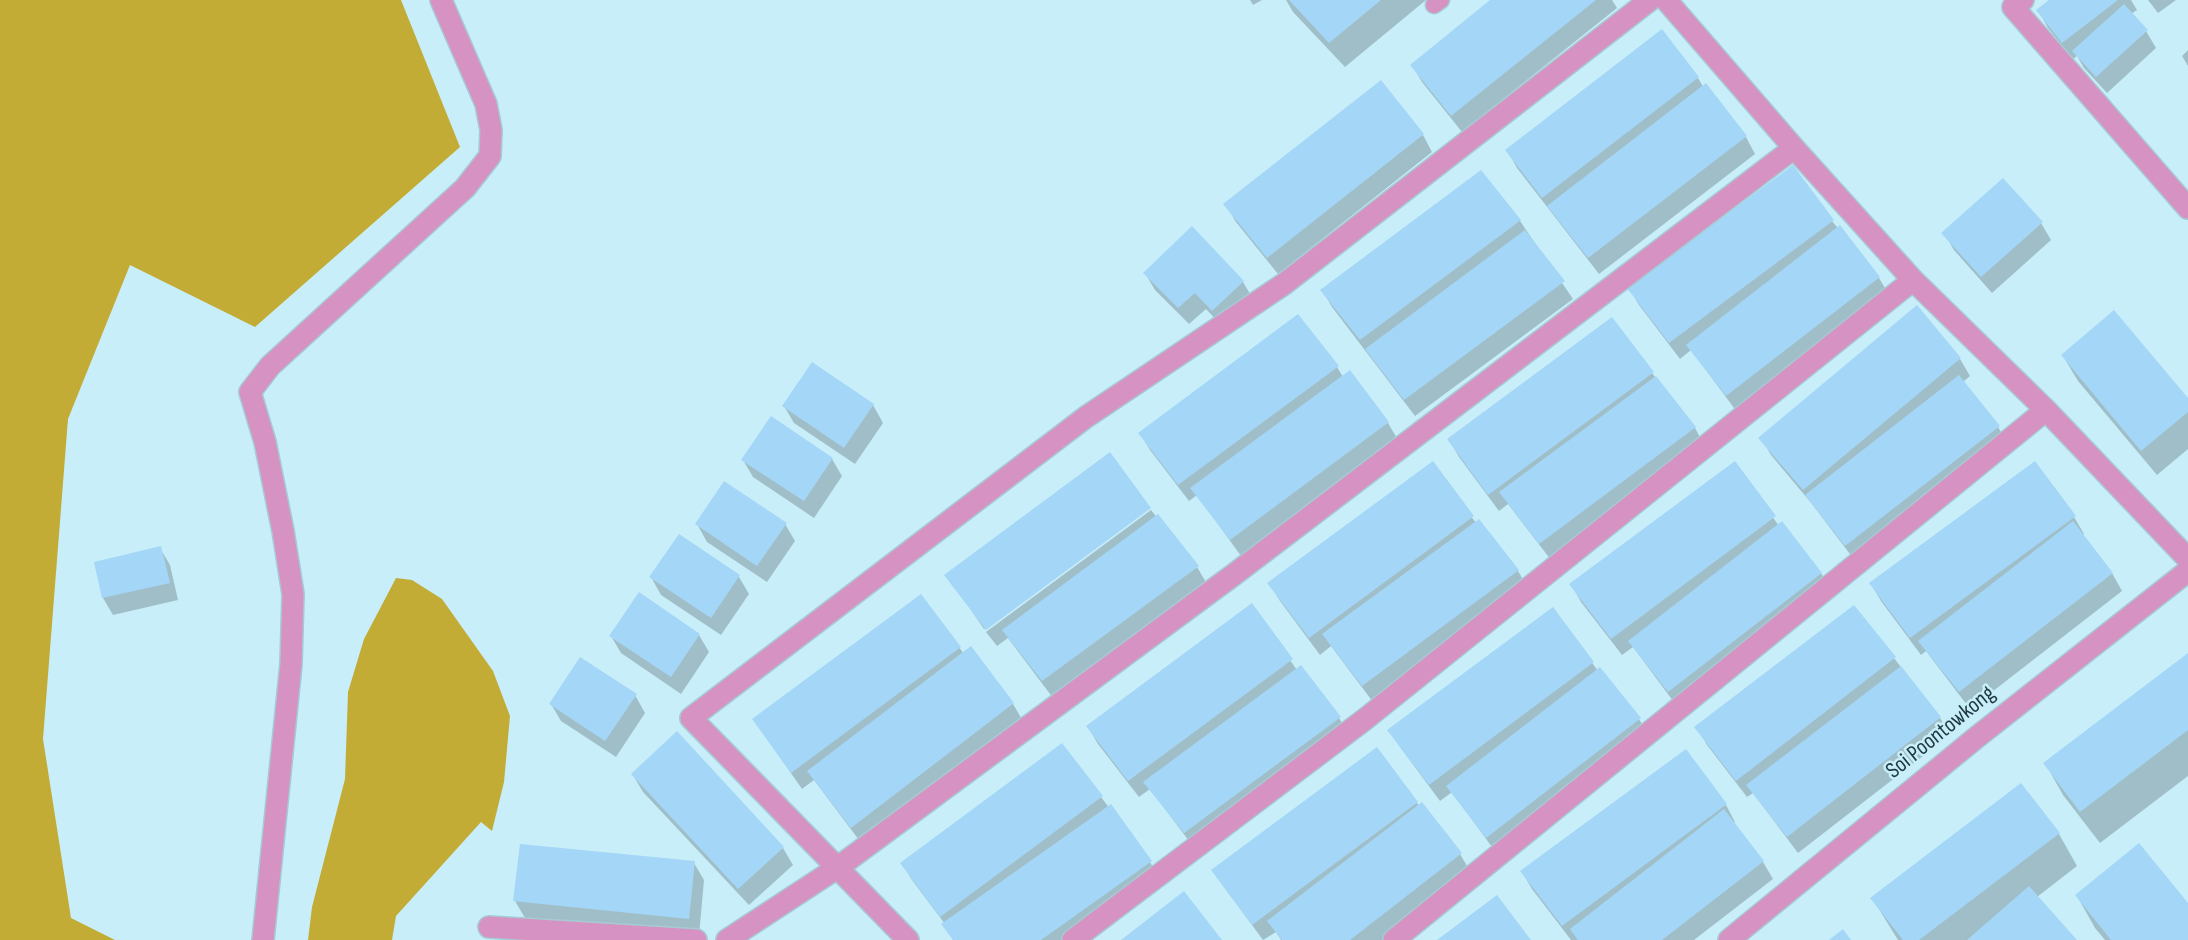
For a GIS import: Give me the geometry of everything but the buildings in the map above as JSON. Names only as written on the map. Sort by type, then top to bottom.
[{"type":"street","points":[[262,940],[292,664],[293,594],[284,531],[265,442],[250,393],[270,366],[465,188],[491,156],[491,130],[486,104],[441,0]]},
{"type":"street","points":[[908,940],[691,718],[1086,417],[1284,284],[1650,0]]},
{"type":"street","points":[[1666,0],[1794,148],[1913,279],[2046,410],[2188,559]]},
{"type":"street","points":[[2023,0],[2013,7],[2188,208]]},
{"type":"street","points":[[727,940],[837,868],[1236,573],[1794,148]]},
{"type":"street","points":[[1073,940],[1364,720],[1913,279]]},
{"type":"street","points":[[1394,940],[2046,410]]},
{"type":"street","name":"Soi Poontowkong","points":[[1729,940],[1977,737],[2188,571]]},
{"type":"street","points":[[489,928],[696,940]]},
{"type":"shaded area","points":[[0,0],[401,0],[460,147],[255,327],[130,265],[68,419],[43,739],[71,918],[115,940],[0,940]]},
{"type":"shaded area","points":[[396,578],[412,580],[442,599],[493,671],[510,716],[504,782],[492,831],[481,822],[396,916],[392,940],[308,940],[312,907],[345,779],[348,692],[364,639]]}]
